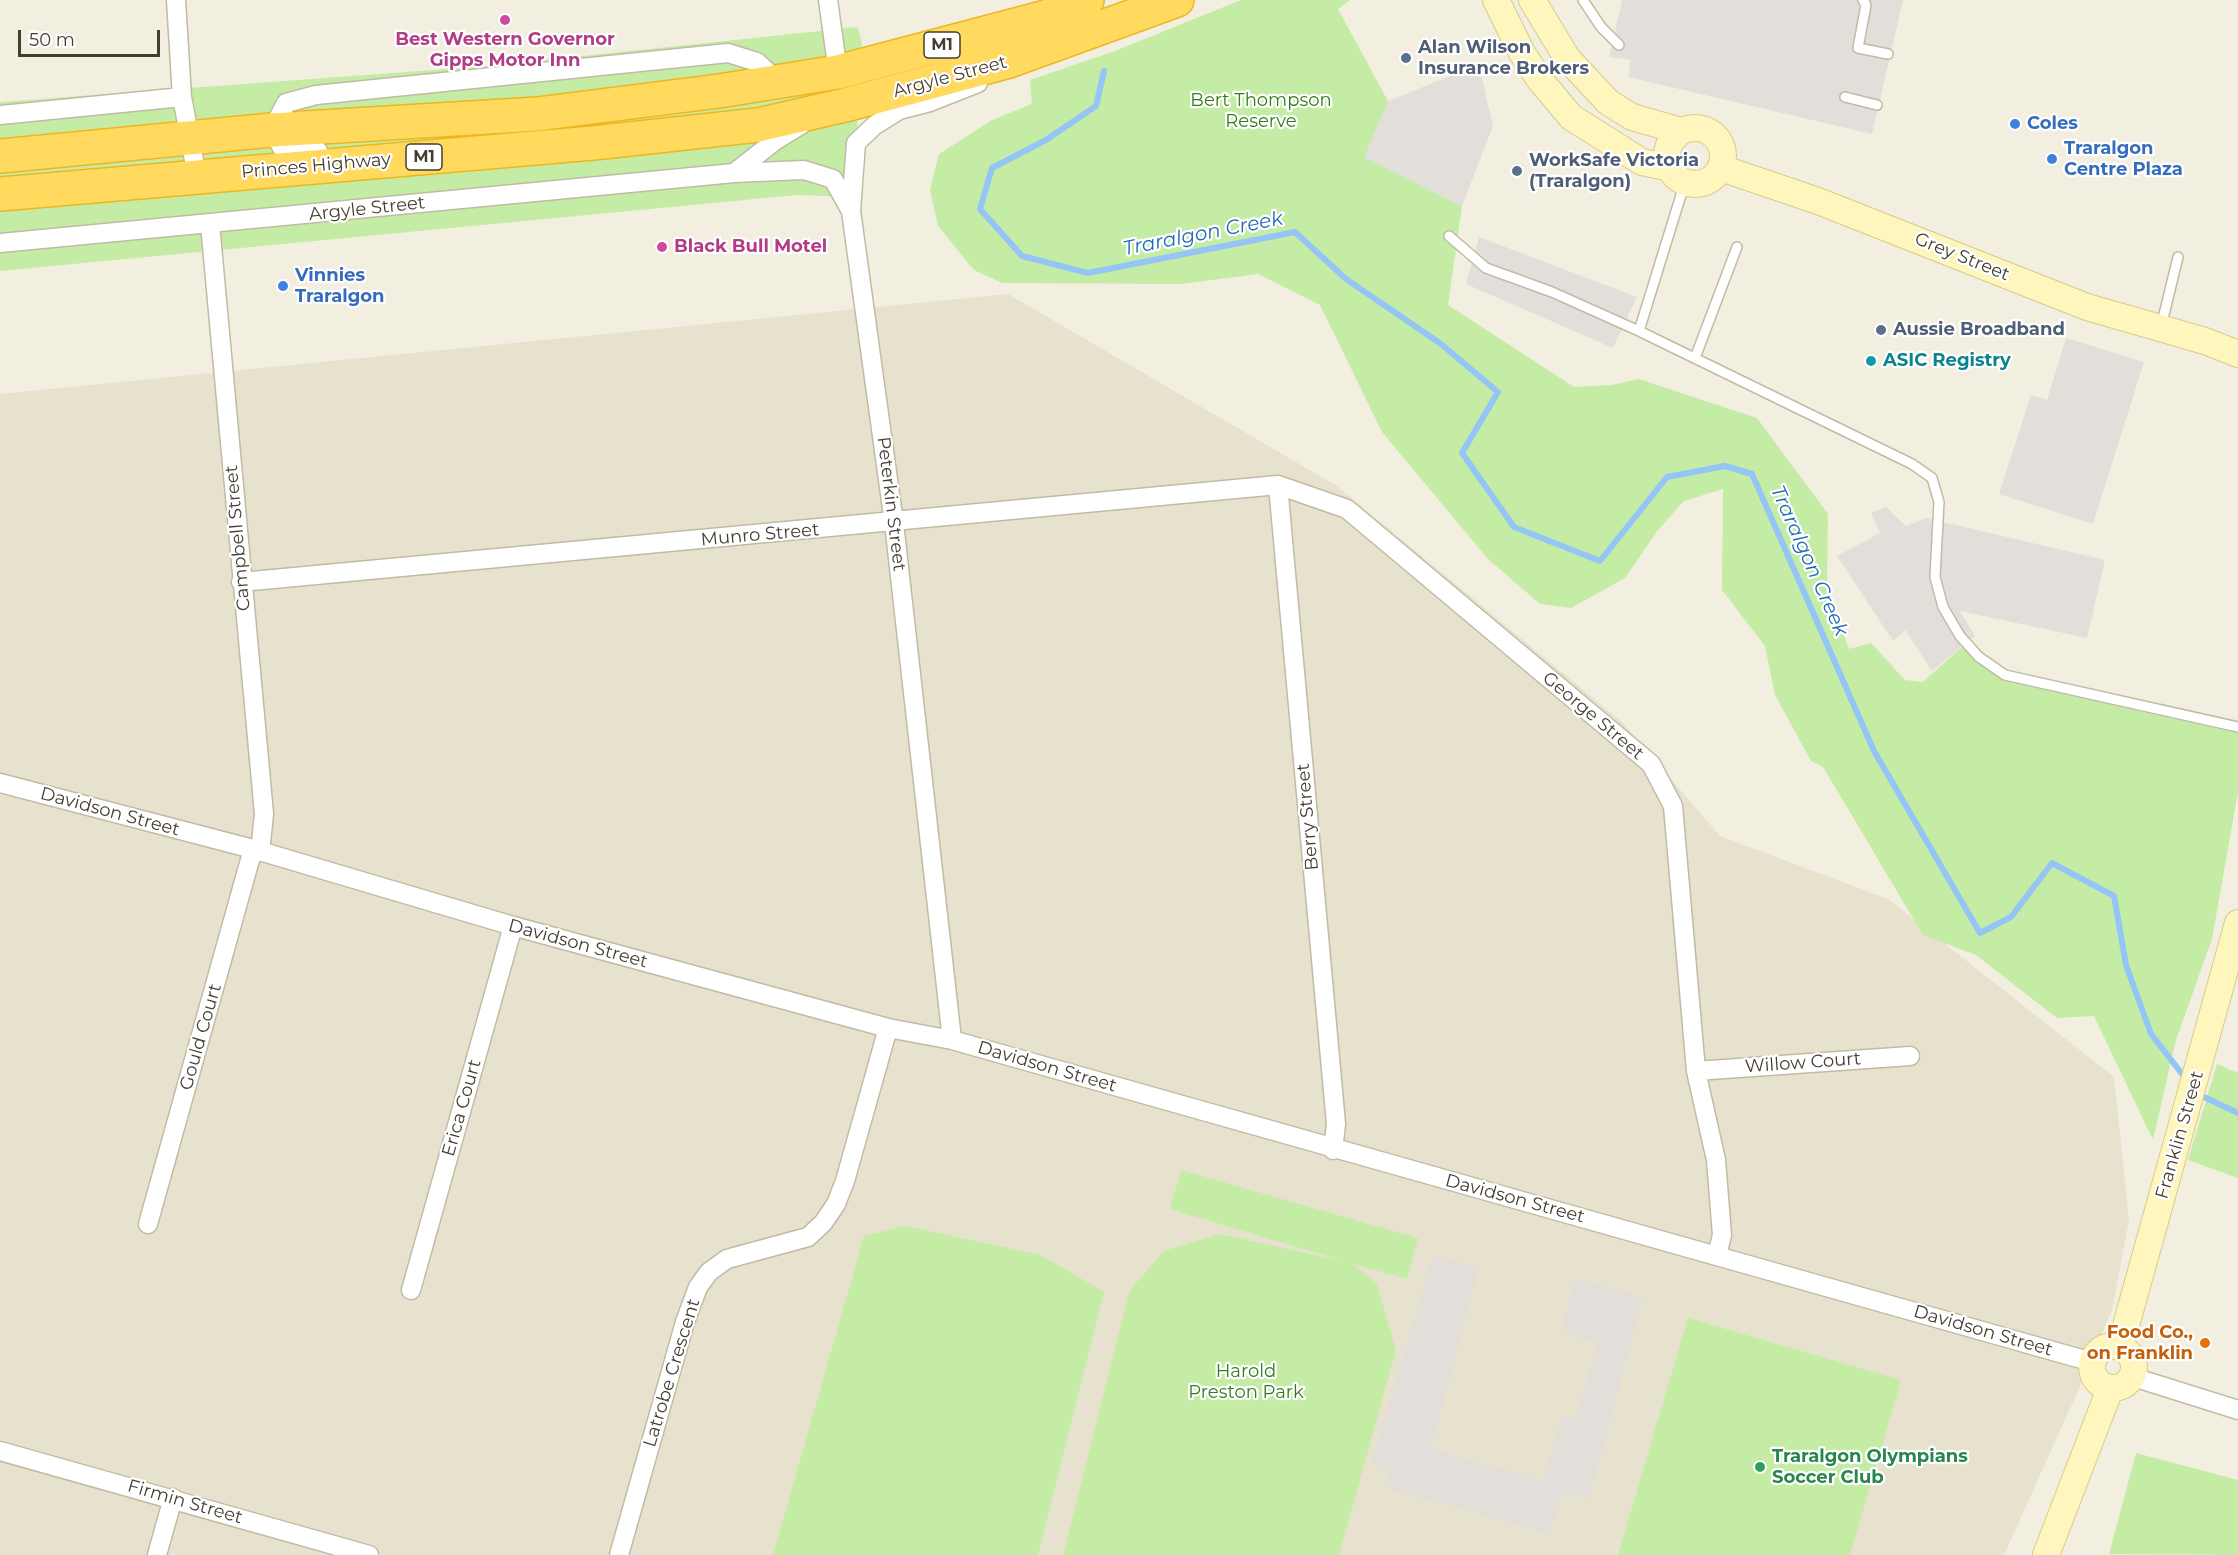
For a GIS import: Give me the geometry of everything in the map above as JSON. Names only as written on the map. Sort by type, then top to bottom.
[{"type":"highway","name":"Argyle Street","points":[[845,105],[1009,61],[1087,0]]},
{"type":"highway","name":"Argyle Street","points":[[838,72],[1052,29],[1177,0]]},
{"type":"highway","name":"Princes Highway","points":[[0,194],[279,141],[537,114],[719,91],[838,72]]},
{"type":"highway","points":[[838,72],[845,105]]},
{"type":"highway","name":"Princes Highway","points":[[0,156],[396,160],[762,137],[845,105]]},
{"type":"highway","points":[[537,114],[595,117],[747,106],[762,137]]},
{"type":"main road","points":[[1480,0],[1510,48],[1522,53]]},
{"type":"main road","points":[[1496,0],[1522,53],[1540,80],[1571,117],[1642,162],[1678,175],[1704,183],[1721,168],[1724,155],[1720,141],[1712,133],[1693,127],[1680,131],[1670,142],[1667,151],[1678,175]]},
{"type":"main road","points":[[1532,0],[1567,58],[1608,102],[1632,117],[1680,131]]},
{"type":"main road","points":[[1543,0],[1567,58]]},
{"type":"main road","points":[[1540,80],[1567,58]]},
{"type":"main road","name":"Grey Street","points":[[1721,168],[1818,201],[2087,307],[2160,330],[2205,341],[2238,345]]},
{"type":"main road","name":"Grey Street","points":[[2205,341],[2238,354]]},
{"type":"main road","name":"Franklin Street","points":[[2120,1347],[2238,926]]},
{"type":"main road","points":[[2120,1347],[2133,1359],[2133,1377],[2127,1384],[2110,1389],[2095,1379],[2092,1362],[2103,1348],[2120,1347]]},
{"type":"main road","points":[[2046,1555],[2110,1389]]},
{"type":"street","points":[[176,0],[182,97],[193,159]]},
{"type":"street","points":[[828,0],[838,72]]},
{"type":"street","points":[[396,160],[356,149],[279,141],[286,103],[316,95],[729,53],[757,62],[777,81]]},
{"type":"street","name":"Peterkin Street","points":[[952,1040],[894,523],[851,211],[856,143],[875,124],[899,110],[975,85],[1009,61]]},
{"type":"street","points":[[0,115],[182,97]]},
{"type":"street","points":[[734,173],[762,137]]},
{"type":"street","name":"Argyle Street","points":[[0,243],[734,173],[804,170],[833,179],[851,211]]},
{"type":"street","name":"Campbell Street","points":[[210,224],[264,814],[257,850]]},
{"type":"street","name":"Munro Street","points":[[242,582],[894,523],[1278,485]]},
{"type":"street","name":"George Street","points":[[1278,485],[1347,509],[1651,764],[1673,806],[1696,1071],[1716,1160],[1722,1235],[1718,1255]]},
{"type":"street","name":"Berry Street","points":[[1278,485],[1336,1124],[1333,1150]]},
{"type":"street","name":"Davidson Street","points":[[0,783],[257,850],[513,926],[888,1028],[952,1040],[1333,1150],[1718,1255],[2092,1362]]},
{"type":"street","name":"Gould Court","points":[[148,1224],[257,850]]},
{"type":"street","name":"Erica Court","points":[[411,1290],[513,926]]},
{"type":"street","name":"Latrobe Crescent","points":[[619,1555],[685,1322],[698,1287],[709,1272],[727,1259],[808,1237],[823,1222],[836,1204],[845,1181],[888,1028]]},
{"type":"street","name":"Willow Court","points":[[1696,1071],[1910,1056]]},
{"type":"street","points":[[2133,1377],[2238,1410]]},
{"type":"street","name":"Firmin Street","points":[[0,1451],[369,1555]]},
{"type":"street","points":[[157,1555],[173,1498]]},
{"type":"lane","points":[[1583,0],[1601,27],[1619,45]]},
{"type":"lane","points":[[1863,0],[1866,5],[1858,48],[1888,54]]},
{"type":"lane","points":[[1845,98],[1877,105]]},
{"type":"lane","points":[[1639,331],[1678,175]]},
{"type":"lane","points":[[1449,236],[1486,268],[1552,292],[1639,331],[1912,464],[1932,478],[1939,502],[1935,577],[1943,607],[1959,636],[1979,657],[2005,675],[2238,727]]},
{"type":"lane","points":[[1695,358],[1737,247]]},
{"type":"lane","points":[[2160,330],[2178,257]]},
{"type":"shaded area","points":[[1622,0],[1903,0],[1872,134],[1628,77],[1631,60],[1609,57]]},
{"type":"shaded area","points":[[1475,66],[1482,78],[1493,126],[1462,206],[1364,157],[1388,101]]},
{"type":"shaded area","points":[[1479,237],[1637,297],[1613,348],[1466,284]]},
{"type":"shaded area","points":[[1008,294],[1337,486],[1621,721],[1720,836],[1888,899],[2114,1077],[2129,1220],[2112,1310],[2004,1555],[0,1555],[0,394]]},
{"type":"shaded area","points":[[2066,338],[2144,362],[2093,524],[1999,494],[2031,395],[2047,400]]},
{"type":"shaded area","points":[[1886,507],[1906,526],[1926,518],[2105,560],[2087,638],[1960,611],[1975,636],[1932,671],[1905,630],[1893,641],[1837,556],[1880,533],[1871,513]]},
{"type":"shaded area","points":[[1433,1255],[1479,1268],[1431,1449],[1543,1480],[1562,1416],[1575,1419],[1598,1344],[1561,1331],[1575,1278],[1643,1297],[1589,1499],[1563,1492],[1550,1534],[1385,1488],[1388,1469],[1371,1465]]},
{"type":"green space","name":"Bert Thompson Reserve","points":[[1241,0],[1350,0],[1338,9],[1388,101],[1365,157],[1462,206],[1448,305],[1574,387],[1612,385],[1639,379],[1757,418],[1828,514],[1827,592],[1849,649],[1871,643],[1905,680],[1923,682],[1963,646],[1996,675],[2238,727],[2238,792],[2212,939],[2176,1040],[2153,1140],[2094,1016],[2057,1018],[1976,955],[1923,935],[1823,767],[1811,761],[1775,695],[1765,646],[1722,590],[1723,489],[1684,501],[1658,530],[1625,578],[1571,608],[1540,604],[1488,559],[1382,432],[1320,305],[1258,274],[1181,284],[1002,283],[974,270],[938,226],[930,190],[939,154],[992,120],[1032,104],[1030,80],[1115,51]]},
{"type":"green space","points":[[858,27],[862,44],[853,197],[797,195],[0,271],[0,102],[487,66]]},
{"type":"green space","points":[[2217,1064],[2238,1073],[2238,1178],[2188,1160]]},
{"type":"green space","name":"Harold Preston Park","points":[[1181,1170],[1418,1238],[1407,1279],[1353,1264],[1377,1285],[1396,1350],[1339,1555],[1063,1555],[1130,1290],[1164,1251],[1220,1234],[1343,1261],[1170,1209]]},
{"type":"green space","points":[[905,1226],[1041,1255],[1104,1292],[1038,1555],[773,1555],[864,1236]]},
{"type":"green space","name":"Traralgon Olympians Soccer Club","points":[[1688,1318],[1901,1380],[1850,1555],[1618,1555]]},
{"type":"green space","points":[[2136,1453],[2238,1480],[2238,1555],[2109,1554]]},
{"type":"waterway","name":"Traralgon Creek","points":[[1104,71],[1096,106],[1046,140],[992,168],[980,209],[1022,256],[1088,273],[1295,232],[1346,279],[1441,344],[1498,392],[1462,453],[1514,527],[1600,561],[1667,477],[1725,466],[1752,474],[1874,751],[1980,933],[2011,917],[2052,863],[2114,896],[2126,965],[2151,1034],[2186,1079]]},
{"type":"waterway","name":"Traralgon Creek","points":[[2198,1094],[2238,1113]]},
{"type":"place","name":"Best Western Governor Gipps Motor Inn","points":[[505,20]]},
{"type":"place","name":"Alan Wilson Insurance Brokers","points":[[1406,58]]},
{"type":"place","name":"Coles","points":[[2015,124]]},
{"type":"place","name":"Traralgon Centre Plaza","points":[[2052,159]]},
{"type":"place","name":"WorkSafe Victoria (Traralgon)","points":[[1517,171]]},
{"type":"place","name":"Black Bull Motel","points":[[662,247]]},
{"type":"place","name":"Vinnies Traralgon","points":[[283,286]]},
{"type":"place","name":"Aussie Broadband","points":[[1881,330]]},
{"type":"place","name":"ASIC Registry","points":[[1871,361]]},
{"type":"place","name":"Food Co., on Franklin","points":[[2205,1343]]},
{"type":"place","name":"Traralgon Olympians Soccer Club","points":[[1760,1467]]}]
